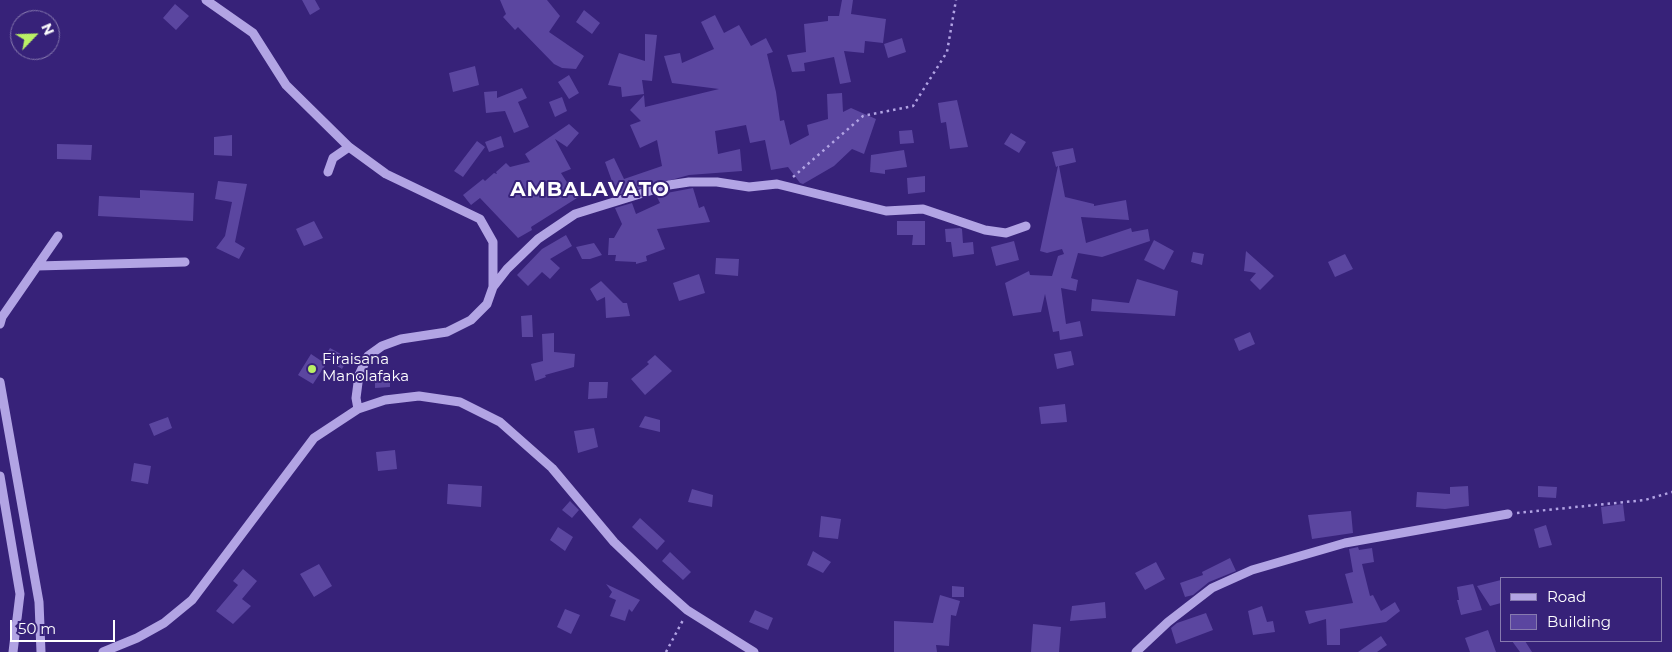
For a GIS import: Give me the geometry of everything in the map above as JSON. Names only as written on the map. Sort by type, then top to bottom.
[{"type":"street","points":[[206,0],[253,33],[286,85],[349,147],[386,174],[480,219],[493,242],[494,287]]},
{"type":"street","points":[[328,172],[333,158],[349,147]]},
{"type":"street","points":[[358,409],[356,398],[358,375],[368,356],[382,346],[401,339],[447,332],[471,320],[487,304],[494,287],[508,269],[538,239],[575,214],[669,185],[689,182],[717,182],[749,187],[783,186],[886,210],[923,209],[984,230],[1006,233],[1026,226]]},
{"type":"street","points":[[0,324],[2,317],[58,236]]},
{"type":"street","points":[[37,266],[185,262]]},
{"type":"street","points":[[0,382],[39,602],[41,652]]},
{"type":"street","points":[[103,652],[137,638],[164,623],[192,600],[314,438],[358,409],[386,400],[419,396],[460,402],[500,422],[552,468],[614,542],[688,610],[754,652]]},
{"type":"street","points":[[0,476],[20,594],[13,652]]},
{"type":"street","points":[[1136,652],[1168,622],[1212,588],[1252,570],[1345,543],[1508,514]]},
{"type":"path","points":[[783,186],[863,116],[913,106],[947,52],[956,0]]},
{"type":"path","points":[[1508,514],[1645,500],[1672,492]]},
{"type":"path","points":[[666,652],[688,610]]},
{"type":"building","points":[[302,0],[315,0],[320,9],[310,15]]},
{"type":"building","points":[[500,0],[547,0],[560,16],[549,32],[584,56],[576,69],[562,68],[554,64],[518,27],[515,30],[503,17],[506,14]]},
{"type":"building","points":[[842,0],[853,0],[851,14],[886,19],[883,43],[865,41],[864,53],[844,51],[851,82],[840,84],[834,57],[804,63],[805,71],[792,72],[787,55],[806,52],[804,24],[828,21],[828,16],[839,16]]},
{"type":"building","points":[[175,4],[189,16],[176,30],[163,18]]},
{"type":"building","points":[[584,10],[600,23],[592,34],[576,22]]},
{"type":"building","points":[[715,15],[724,33],[739,25],[751,46],[766,38],[773,52],[767,54],[776,92],[780,121],[784,120],[790,145],[809,135],[807,125],[828,119],[827,94],[842,93],[843,112],[851,108],[876,119],[864,154],[852,149],[834,166],[803,184],[800,183],[788,167],[771,170],[765,140],[750,143],[746,125],[715,131],[718,154],[740,149],[742,171],[689,175],[617,195],[605,162],[614,158],[624,179],[662,166],[657,140],[640,148],[630,125],[641,121],[630,110],[644,95],[645,107],[719,89],[672,83],[664,56],[680,53],[682,63],[714,49],[701,22]]},
{"type":"building","points":[[645,34],[657,35],[652,81],[642,80],[644,94],[622,97],[621,87],[608,85],[619,53],[645,61]]},
{"type":"building","points":[[902,38],[906,52],[888,58],[884,44]]},
{"type":"building","points":[[475,66],[479,85],[453,92],[449,73]]},
{"type":"building","points":[[569,75],[579,93],[569,99],[558,82]]},
{"type":"building","points":[[522,88],[527,98],[518,102],[529,127],[514,133],[505,111],[486,113],[484,92],[497,91],[497,98]]},
{"type":"building","points":[[562,97],[567,111],[555,117],[549,102]]},
{"type":"building","points":[[957,100],[968,147],[950,149],[946,122],[941,123],[938,103]]},
{"type":"building","points":[[569,124],[579,133],[567,147],[555,139],[571,169],[561,173],[577,198],[531,227],[532,230],[518,238],[480,198],[471,205],[463,195],[483,179],[485,181],[494,173],[497,174],[496,172],[506,163],[510,167],[530,162],[525,154]]},
{"type":"building","points":[[912,130],[914,143],[900,144],[899,131]]},
{"type":"building","points":[[1011,133],[1026,142],[1019,153],[1004,144]]},
{"type":"building","points":[[232,135],[232,156],[214,155],[214,137]]},
{"type":"building","points":[[501,136],[504,147],[489,152],[485,142]]},
{"type":"building","points":[[477,141],[485,147],[463,177],[454,171]]},
{"type":"building","points":[[57,144],[92,145],[91,160],[57,159]]},
{"type":"building","points":[[1073,148],[1076,162],[1059,166],[1065,197],[1094,204],[1094,206],[1126,200],[1129,220],[1081,217],[1086,243],[1131,228],[1132,232],[1148,229],[1150,241],[1102,257],[1078,253],[1071,278],[1078,280],[1076,291],[1061,288],[1066,324],[1080,321],[1083,336],[1060,340],[1059,331],[1053,332],[1045,294],[1041,312],[1013,316],[1005,283],[1029,271],[1030,275],[1052,276],[1058,256],[1064,254],[1062,249],[1047,253],[1040,251],[1058,166],[1056,167],[1052,152]]},
{"type":"building","points":[[904,150],[907,167],[885,170],[885,174],[870,172],[871,155]]},
{"type":"building","points":[[925,176],[925,192],[908,194],[907,178]]},
{"type":"building","points":[[218,181],[247,184],[235,242],[245,248],[239,259],[216,248],[225,236],[232,202],[215,199]]},
{"type":"building","points":[[693,188],[699,208],[704,206],[710,222],[657,229],[665,249],[646,256],[647,261],[636,264],[636,262],[615,261],[616,255],[608,255],[609,238],[614,238],[622,224],[615,208],[632,203],[636,214],[660,203],[656,195]]},
{"type":"building","points":[[140,190],[194,193],[193,221],[98,216],[99,196],[140,198]]},
{"type":"building","points":[[314,221],[323,238],[304,246],[296,229]]},
{"type":"building","points":[[897,221],[925,221],[925,245],[912,245],[913,235],[897,235]]},
{"type":"building","points":[[945,229],[962,229],[963,243],[973,242],[974,254],[953,257],[951,242],[946,242]]},
{"type":"building","points":[[566,235],[572,246],[550,259],[560,268],[550,279],[542,272],[528,286],[517,275],[542,249]]},
{"type":"building","points":[[1154,240],[1174,251],[1164,270],[1144,260]]},
{"type":"building","points":[[1014,241],[1019,260],[996,266],[991,247]]},
{"type":"building","points":[[594,243],[602,255],[590,259],[582,259],[576,247]]},
{"type":"building","points":[[1246,251],[1274,276],[1260,290],[1250,280],[1256,273],[1244,271]]},
{"type":"building","points":[[1193,252],[1204,254],[1202,265],[1191,262]]},
{"type":"building","points":[[1345,254],[1353,269],[1335,277],[1328,262]]},
{"type":"building","points":[[716,258],[739,259],[738,276],[715,274]]},
{"type":"building","points":[[699,274],[705,293],[679,301],[673,283]]},
{"type":"building","points":[[1137,279],[1178,291],[1175,316],[1091,311],[1092,299],[1129,303]]},
{"type":"building","points":[[601,281],[623,303],[627,303],[630,316],[606,318],[605,297],[597,301],[590,289]]},
{"type":"building","points":[[532,315],[533,337],[522,337],[521,316]]},
{"type":"building","points":[[1250,332],[1255,344],[1239,351],[1234,339]]},
{"type":"building","points":[[554,333],[554,352],[575,354],[574,367],[545,375],[546,377],[535,381],[531,364],[543,361],[542,334]]},
{"type":"building","points":[[330,348],[348,358],[342,369],[324,358]]},
{"type":"building","points":[[1071,351],[1074,365],[1057,369],[1054,354]]},
{"type":"building","name":"Firaisana Manolafaka","points":[[311,354],[326,364],[313,384],[298,375]]},
{"type":"building","points":[[655,355],[672,371],[645,395],[631,379],[649,364],[647,362]]},
{"type":"building","points":[[390,376],[390,387],[375,388],[375,377]]},
{"type":"building","points":[[589,382],[608,382],[607,398],[588,399]]},
{"type":"building","points":[[1065,404],[1067,422],[1041,424],[1039,407]]},
{"type":"building","points":[[645,416],[660,420],[660,432],[639,427]]},
{"type":"building","points":[[168,417],[172,428],[154,436],[149,424]]},
{"type":"building","points":[[594,428],[598,447],[578,453],[574,431]]},
{"type":"building","points":[[395,450],[397,469],[378,471],[376,452]]},
{"type":"building","points":[[134,463],[151,466],[148,484],[131,481]]},
{"type":"building","points":[[448,484],[482,486],[481,507],[447,504]]},
{"type":"building","points":[[1468,486],[1469,506],[1445,509],[1416,507],[1417,492],[1450,494],[1450,487]]},
{"type":"building","points":[[1538,486],[1557,487],[1556,498],[1538,497]]},
{"type":"building","points":[[692,489],[713,495],[712,507],[688,502]]},
{"type":"building","points":[[570,501],[579,510],[572,518],[562,510]]},
{"type":"building","points":[[1623,504],[1625,521],[1603,524],[1601,507]]},
{"type":"building","points":[[1351,511],[1353,533],[1312,539],[1308,515]]},
{"type":"building","points":[[821,516],[841,519],[838,539],[819,537]]},
{"type":"building","points":[[640,518],[665,541],[657,550],[632,527]]},
{"type":"building","points":[[1546,525],[1552,545],[1539,548],[1534,529]]},
{"type":"building","points":[[558,527],[573,537],[565,551],[550,540]]},
{"type":"building","points":[[1358,547],[1359,550],[1372,548],[1374,562],[1362,564],[1370,596],[1373,595],[1381,611],[1395,602],[1400,611],[1386,622],[1340,629],[1340,645],[1327,645],[1326,619],[1309,624],[1305,611],[1353,603],[1345,574],[1353,572],[1349,549]]},
{"type":"building","points":[[813,551],[831,562],[823,573],[807,565]]},
{"type":"building","points":[[670,552],[691,572],[683,580],[662,561]]},
{"type":"building","points":[[1230,558],[1236,571],[1209,582],[1193,595],[1185,597],[1180,583],[1203,575],[1202,572]]},
{"type":"building","points":[[1156,562],[1165,579],[1145,590],[1135,573]]},
{"type":"building","points":[[319,564],[332,586],[314,597],[300,574]]},
{"type":"building","points":[[243,569],[257,581],[242,599],[251,606],[233,624],[216,611],[238,585],[233,581]]},
{"type":"building","points":[[1500,580],[1500,603],[1490,606],[1477,586]]},
{"type":"building","points":[[606,584],[640,600],[632,612],[629,609],[625,621],[610,616],[616,600],[609,597],[612,592]]},
{"type":"building","points":[[1473,584],[1482,610],[1461,615],[1457,600],[1459,600],[1457,587]]},
{"type":"building","points":[[952,586],[964,587],[964,597],[952,597]]},
{"type":"building","points":[[940,595],[960,601],[956,616],[951,615],[949,646],[936,645],[937,652],[894,652],[894,621],[933,623]]},
{"type":"building","points":[[1105,602],[1106,618],[1070,621],[1072,606]]},
{"type":"building","points":[[1262,606],[1267,622],[1273,621],[1275,632],[1253,635],[1248,611]]},
{"type":"building","points":[[565,609],[580,615],[571,634],[557,627]]},
{"type":"building","points":[[755,610],[773,618],[768,630],[749,622]]},
{"type":"building","points":[[1206,613],[1213,630],[1176,644],[1171,628],[1177,623]]},
{"type":"building","points":[[1033,624],[1061,627],[1059,652],[1031,652]]},
{"type":"building","points":[[1488,630],[1496,652],[1470,652],[1465,638]]},
{"type":"building","points":[[1381,636],[1387,645],[1377,652],[1358,652]]},
{"type":"building","points":[[1513,642],[1526,642],[1532,652],[1520,652]]},
{"type":"place","name":"Firaisana Manolafaka","points":[[312,369]]},
{"type":"district","name":"AMBALAVATO","points":[[590,190]]}]
